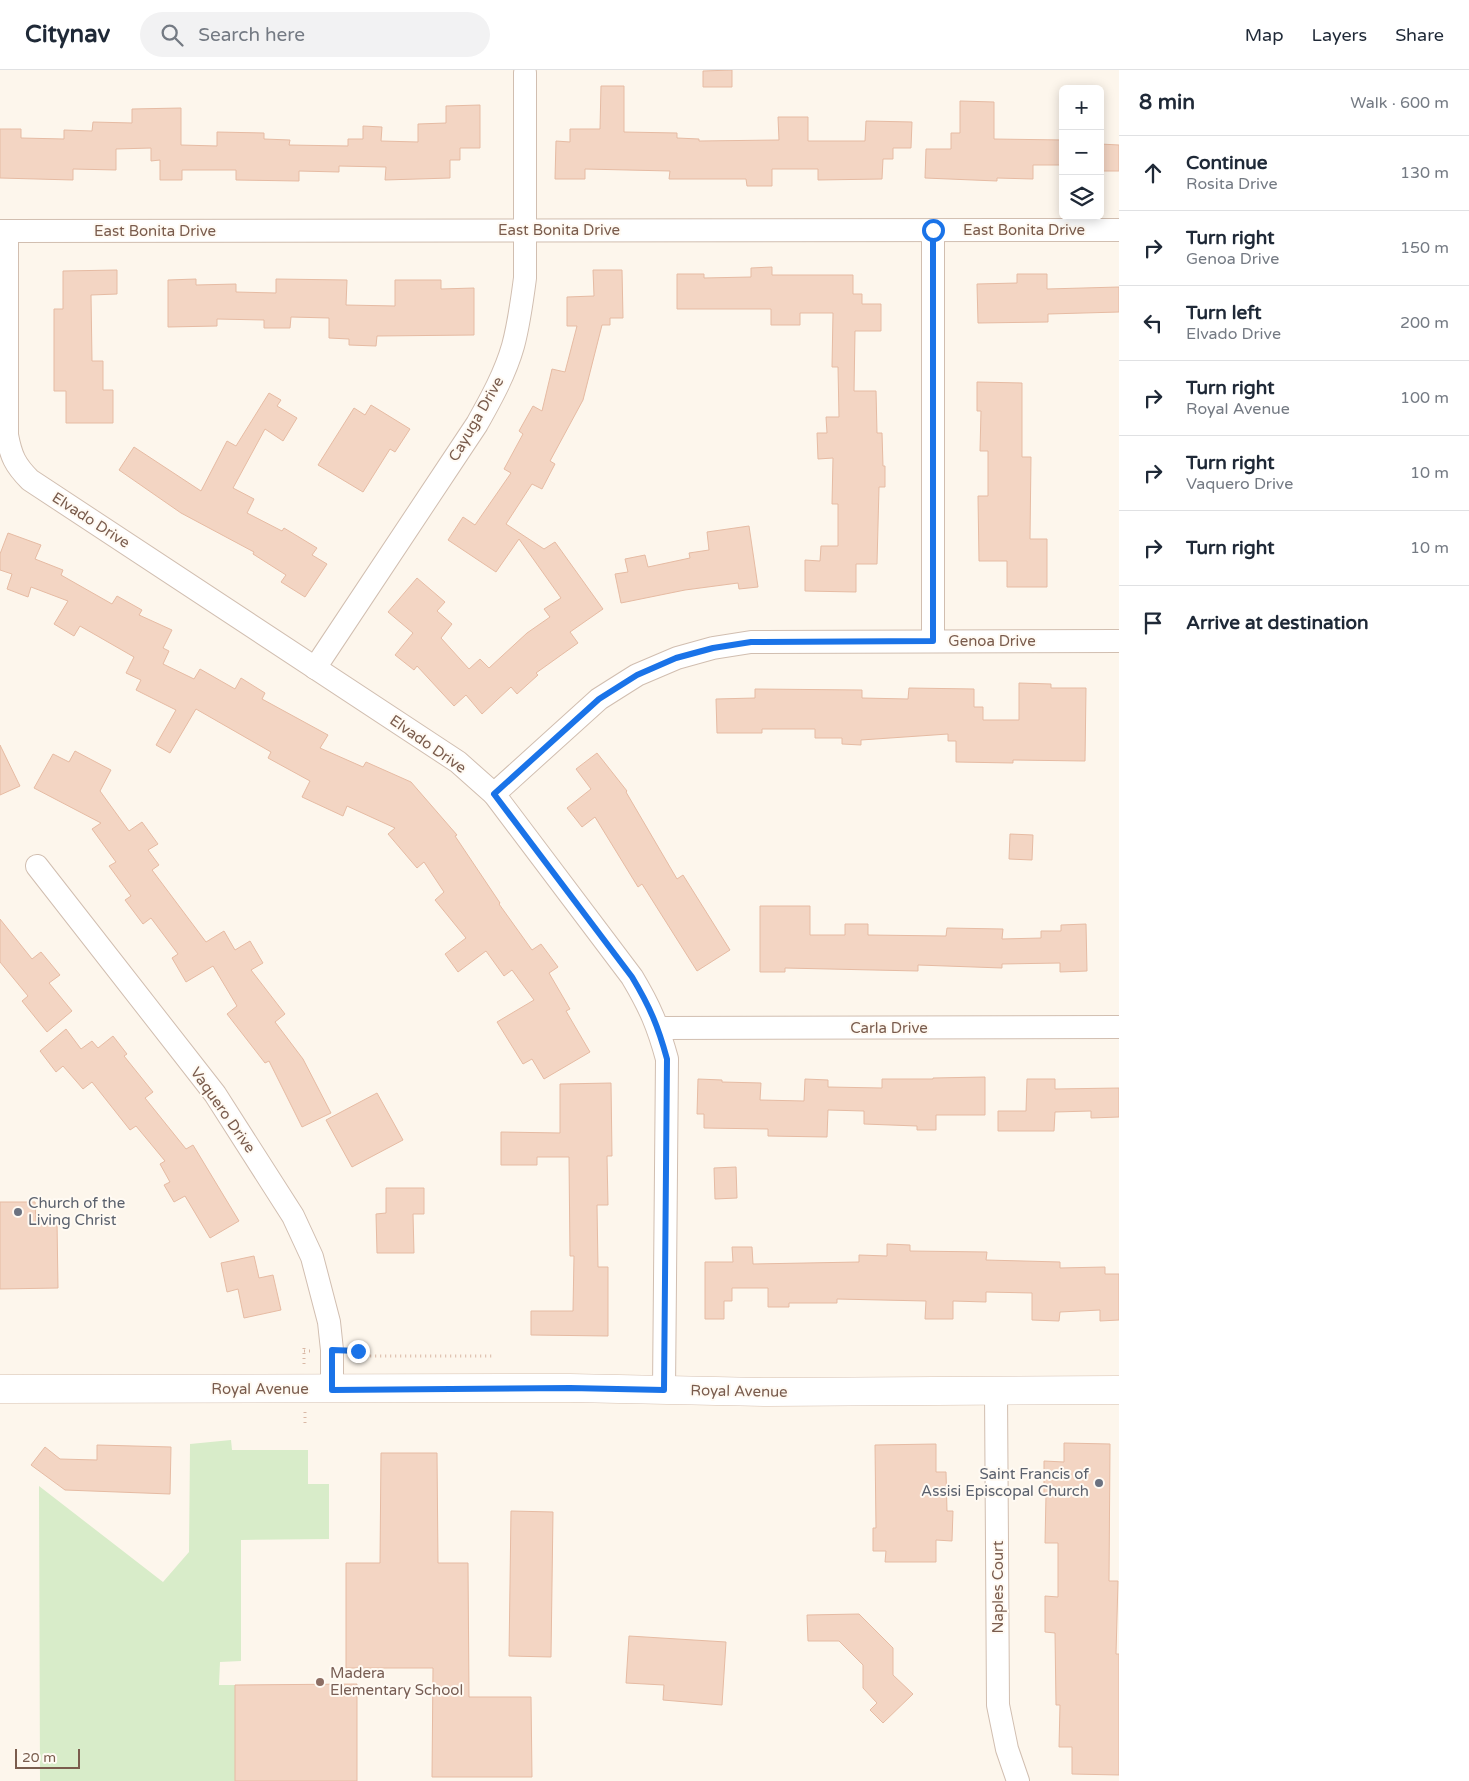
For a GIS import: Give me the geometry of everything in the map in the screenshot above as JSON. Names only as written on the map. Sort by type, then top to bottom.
[{"type":"main road","name":"Royal Avenue","points":[[0,1389],[332,1390],[570,1388],[768,1392],[1119,1390]]},
{"type":"street","name":"Cayuga Drive","points":[[315,668],[477,424],[497,388],[513,347],[521,311],[525,278],[525,73]]},
{"type":"street","points":[[933,230],[933,641]]},
{"type":"street","name":"East Bonita Drive","points":[[4,231],[1119,230]]},
{"type":"street","name":"Elvado Drive","points":[[4,231],[7,435],[10,452],[18,468],[30,480],[458,762],[494,794],[632,977],[648,1002],[659,1028],[667,1059],[664,1390]]},
{"type":"street","name":"Genoa Drive","points":[[494,794],[599,699],[637,675],[676,658],[713,648],[751,642],[1119,641]]},
{"type":"street","name":"Vaquero Drive","points":[[37,866],[215,1094],[293,1216],[312,1257],[329,1322],[332,1350],[332,1390]]},
{"type":"street","name":"Carla Drive","points":[[659,1028],[1119,1028]]},
{"type":"street","name":"Naples Court","points":[[996,1390],[998,1705],[1007,1749],[1018,1781]]},
{"type":"path","points":[[304,1351],[358,1351],[364,1356],[492,1356]]},
{"type":"green space","points":[[231,1440],[232,1450],[308,1450],[308,1484],[329,1484],[329,1539],[241,1540],[241,1661],[220,1662],[219,1685],[235,1685],[235,1781],[40,1781],[39,1486],[163,1582],[189,1552],[190,1444]]},
{"type":"building","points":[[732,70],[732,87],[703,87],[703,71]]},
{"type":"building","points":[[601,86],[624,86],[624,132],[677,133],[677,138],[699,139],[699,141],[779,140],[778,117],[808,117],[808,141],[865,141],[866,121],[912,122],[911,148],[893,148],[893,159],[883,159],[882,179],[818,180],[818,169],[772,169],[772,186],[747,186],[746,179],[669,179],[670,171],[585,169],[585,179],[555,179],[556,141],[570,142],[570,129],[600,129]]},
{"type":"building","points":[[960,101],[994,102],[994,139],[1059,140],[1059,165],[1033,165],[1033,179],[997,178],[997,181],[925,178],[926,149],[951,149],[951,133],[960,133]]},
{"type":"building","points":[[480,105],[480,148],[460,148],[460,160],[450,160],[450,178],[385,180],[386,167],[339,166],[339,172],[299,171],[299,181],[236,180],[236,170],[182,170],[182,180],[160,180],[160,160],[151,161],[151,148],[116,149],[116,170],[73,169],[73,180],[0,178],[0,129],[21,129],[21,138],[64,139],[64,130],[92,131],[93,122],[132,123],[132,109],[181,108],[181,145],[217,146],[217,132],[264,133],[264,139],[290,140],[289,145],[348,146],[348,139],[363,139],[363,126],[382,127],[381,141],[418,142],[418,124],[446,123],[446,106]]},
{"type":"building","points":[[1104,144],[1119,145],[1119,171],[1104,171]]},
{"type":"building","points":[[772,267],[772,275],[853,275],[853,294],[862,294],[862,304],[881,304],[881,331],[855,331],[854,391],[876,391],[877,433],[882,433],[883,466],[885,466],[885,487],[879,487],[877,564],[856,564],[856,592],[805,591],[805,560],[820,561],[821,546],[838,546],[838,504],[832,504],[833,458],[818,459],[817,433],[827,433],[826,417],[839,417],[838,367],[832,367],[833,313],[800,313],[800,325],[771,325],[771,309],[677,309],[677,274],[704,274],[704,278],[751,277],[751,268]]},
{"type":"building","points":[[117,270],[117,294],[91,295],[92,361],[103,361],[103,390],[113,390],[113,423],[66,423],[66,391],[54,391],[54,309],[63,309],[63,271]]},
{"type":"building","points":[[593,270],[622,270],[623,318],[610,318],[610,325],[602,325],[583,400],[550,461],[555,464],[542,489],[532,484],[506,524],[544,549],[555,542],[603,609],[570,632],[578,643],[536,673],[538,675],[517,694],[511,687],[482,714],[466,695],[454,706],[417,666],[414,670],[395,655],[413,633],[388,612],[417,578],[445,602],[437,611],[452,624],[441,638],[469,669],[480,659],[489,668],[527,633],[550,617],[544,609],[561,598],[519,539],[496,572],[448,540],[463,517],[475,525],[511,473],[504,469],[523,434],[519,431],[533,406],[542,411],[552,369],[565,372],[577,326],[567,326],[567,297],[594,296]]},
{"type":"building","points":[[1017,274],[1047,274],[1047,289],[1119,287],[1119,312],[1048,314],[1048,322],[978,323],[977,284],[1017,283]]},
{"type":"building","points":[[196,279],[196,285],[236,284],[236,292],[276,293],[276,279],[347,280],[346,305],[395,306],[395,280],[441,280],[441,289],[474,288],[474,335],[377,336],[376,346],[349,345],[349,339],[329,338],[329,318],[291,317],[290,328],[264,328],[264,320],[217,319],[217,326],[168,327],[168,280]]},
{"type":"building","points":[[977,382],[1022,383],[1022,457],[1031,457],[1030,539],[1047,539],[1047,587],[1007,587],[1007,561],[979,561],[978,496],[988,496],[988,451],[980,451],[981,411],[977,411]]},
{"type":"building","points":[[269,393],[281,400],[277,406],[297,418],[283,441],[265,429],[233,488],[254,499],[247,513],[282,531],[284,528],[317,548],[312,555],[327,564],[305,597],[281,582],[286,575],[253,554],[254,552],[181,513],[119,470],[134,447],[201,491],[227,441],[236,446]]},
{"type":"building","points":[[371,405],[410,429],[395,452],[390,449],[363,492],[318,465],[354,408],[365,415]]},
{"type":"building","points":[[749,526],[758,587],[739,589],[738,583],[685,590],[621,603],[615,574],[628,572],[625,559],[645,555],[648,567],[690,558],[689,553],[709,550],[707,532]]},
{"type":"building","points":[[8,533],[41,545],[35,559],[63,570],[61,575],[112,604],[117,596],[142,610],[139,615],[172,630],[163,648],[169,651],[163,664],[194,679],[200,669],[235,689],[241,678],[265,693],[262,699],[328,735],[320,748],[363,767],[366,762],[411,782],[457,835],[455,836],[499,904],[532,950],[541,944],[558,967],[549,973],[570,1009],[566,1011],[590,1052],[544,1079],[532,1059],[523,1064],[497,1022],[534,1000],[512,970],[504,976],[486,951],[458,972],[445,954],[466,938],[435,900],[444,892],[424,862],[417,868],[388,834],[395,828],[347,806],[343,816],[302,797],[310,781],[268,758],[271,752],[196,709],[170,753],[156,745],[176,710],[136,690],[141,680],[126,673],[134,657],[80,626],[74,636],[54,624],[68,601],[31,587],[28,597],[7,589],[12,574],[0,570],[0,554]]},
{"type":"building","points":[[1019,683],[1051,684],[1051,688],[1086,688],[1085,761],[1013,760],[1013,763],[956,762],[956,741],[948,741],[948,734],[861,740],[861,745],[842,744],[842,738],[815,738],[815,729],[762,729],[762,733],[717,733],[716,699],[755,698],[755,689],[862,690],[862,698],[908,699],[909,688],[974,689],[974,707],[983,707],[983,720],[1019,720]]},
{"type":"building","points":[[0,745],[20,786],[0,795]]},
{"type":"building","points":[[75,751],[111,770],[100,791],[129,831],[142,822],[158,844],[148,850],[159,865],[152,870],[206,942],[224,931],[235,950],[250,941],[263,963],[251,970],[285,1014],[275,1022],[303,1059],[331,1113],[302,1127],[269,1061],[265,1063],[227,1014],[237,1006],[213,966],[186,982],[172,958],[178,954],[151,918],[143,924],[125,900],[131,896],[109,866],[116,862],[92,829],[101,823],[34,788],[53,754],[69,762]]},
{"type":"building","points":[[597,753],[627,791],[677,879],[683,875],[730,950],[697,971],[642,884],[638,887],[595,817],[582,827],[567,808],[591,789],[576,769]]},
{"type":"building","points":[[1010,834],[1033,835],[1032,860],[1009,859]]},
{"type":"building","points":[[760,906],[810,906],[810,935],[845,935],[845,924],[868,924],[868,935],[946,936],[947,928],[1003,929],[1002,939],[1041,938],[1041,931],[1061,931],[1061,925],[1086,924],[1087,971],[1060,972],[1060,963],[1002,964],[1002,968],[918,965],[918,971],[785,968],[785,972],[760,972]]},
{"type":"building","points":[[0,919],[32,959],[41,952],[60,975],[49,983],[72,1011],[47,1032],[22,1001],[28,996],[0,962]]},
{"type":"building","points":[[66,1029],[81,1049],[92,1041],[98,1048],[113,1036],[127,1054],[124,1056],[153,1092],[145,1098],[186,1149],[193,1145],[239,1221],[210,1238],[185,1196],[174,1202],[164,1185],[170,1182],[160,1164],[165,1161],[136,1126],[130,1130],[92,1082],[83,1089],[63,1066],[56,1072],[40,1051]]},
{"type":"building","points":[[985,1077],[985,1115],[936,1115],[936,1130],[917,1130],[917,1126],[864,1124],[864,1111],[828,1110],[827,1137],[768,1136],[768,1129],[704,1128],[704,1114],[697,1114],[698,1079],[761,1083],[760,1100],[804,1101],[805,1079],[828,1080],[828,1087],[882,1088],[882,1079]]},
{"type":"building","points":[[1027,1079],[1055,1079],[1055,1089],[1119,1088],[1119,1117],[1091,1118],[1091,1111],[1055,1112],[1054,1131],[998,1131],[998,1111],[1026,1111]]},
{"type":"building","points":[[611,1083],[612,1156],[607,1156],[608,1205],[597,1205],[598,1267],[608,1267],[608,1336],[531,1335],[531,1311],[573,1311],[574,1256],[570,1256],[569,1157],[537,1157],[537,1165],[501,1165],[501,1132],[560,1133],[560,1084]]},
{"type":"building","points":[[377,1093],[403,1140],[352,1167],[326,1120]]},
{"type":"building","points":[[736,1167],[737,1198],[715,1199],[714,1168]]},
{"type":"building","points":[[386,1188],[424,1188],[424,1214],[413,1214],[414,1253],[377,1253],[376,1214],[386,1213]]},
{"type":"building","name":"Church of the Living Christ","points":[[0,1202],[35,1202],[36,1222],[57,1221],[58,1288],[0,1289]]},
{"type":"building","points":[[887,1244],[910,1245],[910,1251],[987,1252],[986,1260],[1060,1262],[1060,1268],[1105,1267],[1105,1274],[1119,1274],[1119,1320],[1100,1321],[1100,1310],[1060,1312],[1059,1321],[1032,1320],[1032,1293],[986,1292],[986,1302],[953,1301],[953,1319],[925,1319],[926,1301],[837,1299],[837,1303],[789,1303],[789,1307],[768,1307],[768,1288],[732,1288],[732,1301],[724,1301],[724,1319],[705,1319],[705,1262],[733,1262],[732,1247],[752,1247],[753,1264],[859,1262],[859,1255],[887,1256]]},
{"type":"building","points":[[254,1256],[259,1278],[273,1275],[281,1310],[244,1318],[238,1289],[227,1292],[221,1263]]},
{"type":"building","points":[[1064,1443],[1110,1444],[1109,1581],[1118,1581],[1116,1654],[1119,1654],[1119,1775],[1072,1774],[1072,1747],[1059,1747],[1060,1705],[1056,1705],[1055,1633],[1045,1632],[1045,1596],[1058,1597],[1058,1543],[1045,1543],[1046,1495],[1044,1495],[1044,1461],[1064,1462]]},
{"type":"building","points":[[936,1444],[936,1472],[946,1472],[947,1511],[953,1511],[952,1541],[936,1540],[936,1562],[885,1562],[886,1551],[873,1551],[873,1528],[876,1528],[875,1445]]},
{"type":"building","points":[[97,1445],[171,1447],[170,1494],[65,1490],[31,1465],[45,1447],[60,1459],[97,1460]]},
{"type":"building","points":[[381,1453],[437,1453],[438,1563],[468,1563],[469,1697],[531,1697],[532,1777],[432,1777],[433,1668],[346,1668],[346,1563],[380,1563]]},
{"type":"building","points":[[511,1511],[553,1512],[551,1657],[509,1656]]},
{"type":"building","points":[[859,1614],[893,1648],[893,1675],[913,1694],[883,1723],[870,1710],[877,1703],[863,1688],[863,1665],[839,1641],[808,1641],[807,1615]]},
{"type":"building","points":[[629,1636],[726,1642],[722,1705],[663,1700],[664,1685],[626,1683]]},
{"type":"building","points":[[357,1684],[357,1781],[235,1781],[235,1685]]},
{"type":"place","name":"Church of the Living Christ","points":[[18,1212]]},
{"type":"place","name":"Saint Francis of Assisi Episcopal Church","points":[[1099,1483]]},
{"type":"place","name":"Madera Elementary School","points":[[320,1682]]},
{"type":"route","points":[[358,1351],[332,1350],[332,1390],[570,1388],[664,1390],[667,1059],[659,1028],[648,1002],[632,977],[494,794],[599,699],[637,675],[676,658],[713,648],[751,642],[933,641],[933,230]]}]
